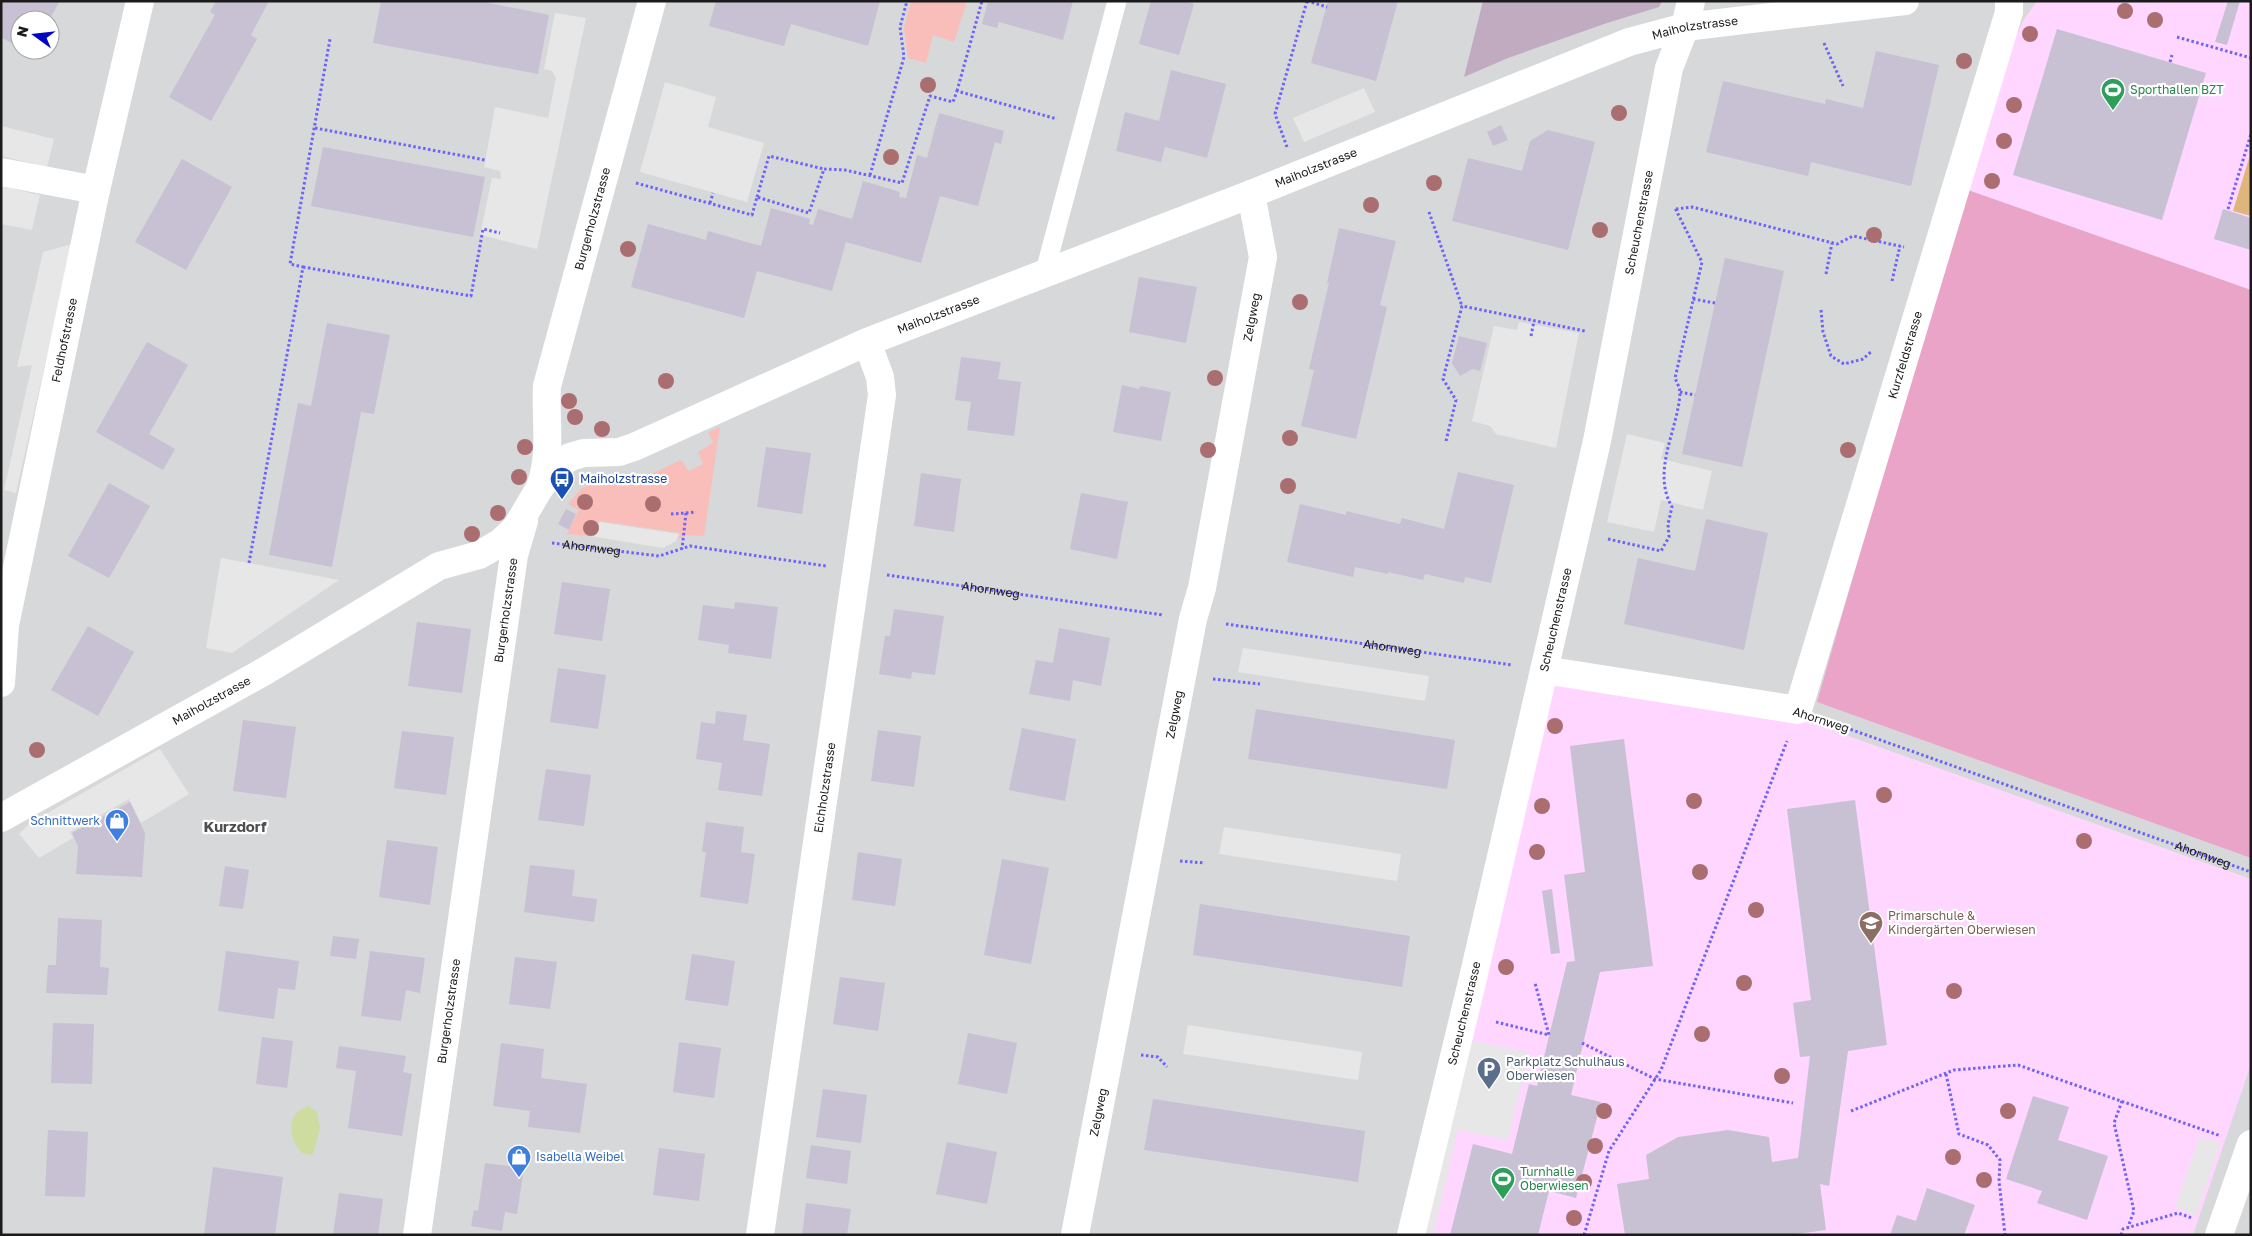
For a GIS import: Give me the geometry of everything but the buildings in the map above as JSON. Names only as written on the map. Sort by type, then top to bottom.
[{"type":"street","name":"Feldhofstrasse","points":[[1,683],[5,625],[96,190],[140,1]]},
{"type":"street","name":"Burgerholzstrasse","points":[[418,1235],[514,555],[519,534],[546,470],[548,454],[548,432],[545,413],[547,386],[652,1]]},
{"type":"street","name":"Maiholzstrasse","points":[[1,818],[240,686],[439,566],[479,555],[500,543],[516,528],[554,468],[570,457],[584,453],[619,452],[634,447],[867,342],[1297,176],[1629,42],[1688,14],[1817,12],[1905,1]]},
{"type":"street","name":"Kurzfeldstrasse","points":[[1798,710],[2006,21],[2010,1]]},
{"type":"street","name":"Scheuchenstrasse","points":[[1411,1235],[1469,996],[1597,441],[1669,68],[1688,14]]},
{"type":"street","points":[[1,172],[96,190]]},
{"type":"street","name":"Zelgweg","points":[[1075,1235],[1193,619],[1202,588],[1263,257],[1251,194]]},
{"type":"street","name":"Eichholzstrasse","points":[[760,1235],[882,395],[880,377],[867,342]]},
{"type":"street","name":"Ahornweg","points":[[1544,670],[1798,710]]},
{"type":"street","points":[[2220,1231],[2250,1145]]},
{"type":"lane","points":[[1044,275],[1117,1]]},
{"type":"path","points":[[870,175],[904,57],[900,27],[906,1]]},
{"type":"path","points":[[604,174],[752,215],[769,156],[824,169],[870,175],[902,183],[930,96],[953,102],[982,1]]},
{"type":"path","points":[[1297,176],[1275,114],[1307,1],[1327,6]]},
{"type":"path","points":[[1817,12],[1819,33],[1843,86]]},
{"type":"path","points":[[2177,37],[2251,58]]},
{"type":"path","points":[[330,39],[290,264],[471,296],[483,229],[500,233]]},
{"type":"path","points":[[2170,62],[2172,55]]},
{"type":"path","points":[[957,91],[1064,121]]},
{"type":"path","points":[[315,128],[485,160]]},
{"type":"path","points":[[2228,209],[2251,134]]},
{"type":"path","points":[[757,198],[809,213],[824,169]]},
{"type":"path","points":[[710,203],[713,193]]},
{"type":"path","points":[[1576,532],[1661,551],[1669,537],[1668,524],[1672,507],[1668,502],[1665,484],[1665,460],[1680,392],[1675,378],[1702,262],[1672,201]]},
{"type":"path","points":[[1676,209],[1692,207],[1837,244],[1852,236],[1910,248]]},
{"type":"path","points":[[1429,212],[1462,306],[1443,379],[1456,400],[1446,441]]},
{"type":"path","points":[[1826,274],[1832,243]]},
{"type":"path","points":[[1891,284],[1900,246]]},
{"type":"path","points":[[248,563],[303,266]]},
{"type":"path","points":[[1693,299],[1715,303]]},
{"type":"path","points":[[1462,306],[1618,338]]},
{"type":"path","points":[[1821,310],[1823,332],[1831,356],[1844,364],[1863,359],[1876,347]]},
{"type":"path","points":[[1531,336],[1534,321]]},
{"type":"path","points":[[1680,392],[1695,395]]},
{"type":"path","points":[[671,514],[696,512]]},
{"type":"path","points":[[682,548],[686,513]]},
{"type":"path","name":"Ahornweg","points":[[514,555],[540,544],[558,542],[659,556],[690,546],[1544,670]]},
{"type":"path","points":[[1182,676],[1260,684]]},
{"type":"path","points":[[1584,1235],[1609,1151],[1661,1070],[1687,1006],[1798,710]]},
{"type":"path","name":"Ahornweg","points":[[1798,710],[2251,872]]},
{"type":"path","points":[[1535,983],[1549,1035]]},
{"type":"path","points":[[1582,1043],[1655,1079],[1794,1103]]},
{"type":"path","points":[[1851,1111],[1954,1070],[2018,1065],[2250,1145]]},
{"type":"path","points":[[1946,1074],[1959,1134],[1988,1145],[2000,1160],[1999,1181],[2005,1235]]},
{"type":"path","points":[[2122,1101],[2114,1123],[2134,1211],[2128,1227]]},
{"type":"path","points":[[2121,1235],[2123,1229],[2128,1227],[2178,1213],[2220,1231]]},
{"type":"shaded area","points":[[1,1],[2251,1],[2251,290],[1965,189],[1818,702],[2251,858],[2251,1235],[1,1235]]},
{"type":"shaded area","points":[[911,1],[967,1],[954,42],[933,35],[926,63],[908,58],[904,28]]},
{"type":"shaded area","points":[[1483,1],[1662,1],[1659,7],[1508,58],[1464,77]]},
{"type":"shaded area","points":[[2037,1],[2251,1],[2251,290],[1965,189],[2008,53],[2024,19]]},
{"type":"shaded area","points":[[555,13],[586,18],[537,249],[480,235],[492,178],[501,179],[500,171],[484,167],[495,107],[548,118],[556,78],[552,71],[544,69]]},
{"type":"shaded area","points":[[665,82],[716,97],[708,127],[764,143],[747,202],[640,172]]},
{"type":"shaded area","points":[[1364,88],[1375,112],[1304,142],[1293,118]]},
{"type":"shaded area","points":[[1,126],[54,139],[47,167],[1,156]]},
{"type":"shaded area","points":[[2251,152],[2251,216],[2233,211]]},
{"type":"shaded area","points":[[1,186],[40,195],[32,230],[1,224]]},
{"type":"shaded area","points":[[1965,189],[2251,290],[2251,858],[1817,702]]},
{"type":"shaded area","points":[[72,244],[16,493],[4,490],[32,365],[17,367],[43,252]]},
{"type":"shaded area","points":[[1519,322],[1579,333],[1556,448],[1496,434],[1490,426],[1472,421],[1494,326],[1517,330]]},
{"type":"shaded area","points":[[720,427],[704,536],[687,535],[678,539],[680,533],[599,521],[588,536],[567,534],[579,510],[568,504],[582,488],[594,484],[616,483],[651,474],[681,460],[689,471],[703,464],[698,452],[713,443],[708,432]]},
{"type":"shaded area","points":[[1627,434],[1665,443],[1661,459],[1712,471],[1703,510],[1661,500],[1654,532],[1607,522]]},
{"type":"shaded area","points":[[600,522],[679,534],[676,541],[663,548],[590,536]]},
{"type":"shaded area","points":[[221,558],[339,580],[232,653],[206,648]]},
{"type":"shaded area","points":[[1243,648],[1429,676],[1425,701],[1238,672]]},
{"type":"shaded area","name":"Primarschule & Kindergärten Oberwiesen","points":[[1553,680],[1792,716],[2251,879],[2251,1064],[2193,1235],[1421,1235]]},
{"type":"shaded area","points":[[160,749],[189,794],[141,823],[129,799],[70,832],[73,838],[39,858],[19,834],[30,823]]},
{"type":"shaded area","points":[[1224,827],[1401,854],[1397,881],[1219,854]]},
{"type":"shaded area","points":[[1188,1025],[1362,1052],[1358,1080],[1183,1054]]},
{"type":"shaded area","name":"Parkplatz Schulhaus Oberwiesen","points":[[1469,1040],[1529,1053],[1508,1140],[1458,1130],[1433,1235],[1422,1235]]},
{"type":"shaded area","points":[[308,1106],[317,1112],[320,1128],[313,1155],[302,1153],[297,1147],[291,1127],[295,1114]]},
{"type":"shaded area","points":[[2200,1137],[2220,1143],[2196,1216],[2175,1207]]},
{"type":"place","name":"Sporthallen BZT","points":[[2113,111]]},
{"type":"place","name":"Maiholzstrasse","points":[[562,500]]},
{"type":"place","name":"Schnittwerk","points":[[117,842]]},
{"type":"place","name":"Primarschule & Kindergärten Oberwiesen","points":[[1871,944]]},
{"type":"place","name":"Parkplatz Schulhaus Oberwiesen","points":[[1489,1090]]},
{"type":"place","name":"Isabella Weibel","points":[[519,1178]]},
{"type":"place","name":"Turnhalle Oberwiesen","points":[[1503,1200]]},
{"type":"district","name":"Kurzdorf","points":[[235,827]]}]
